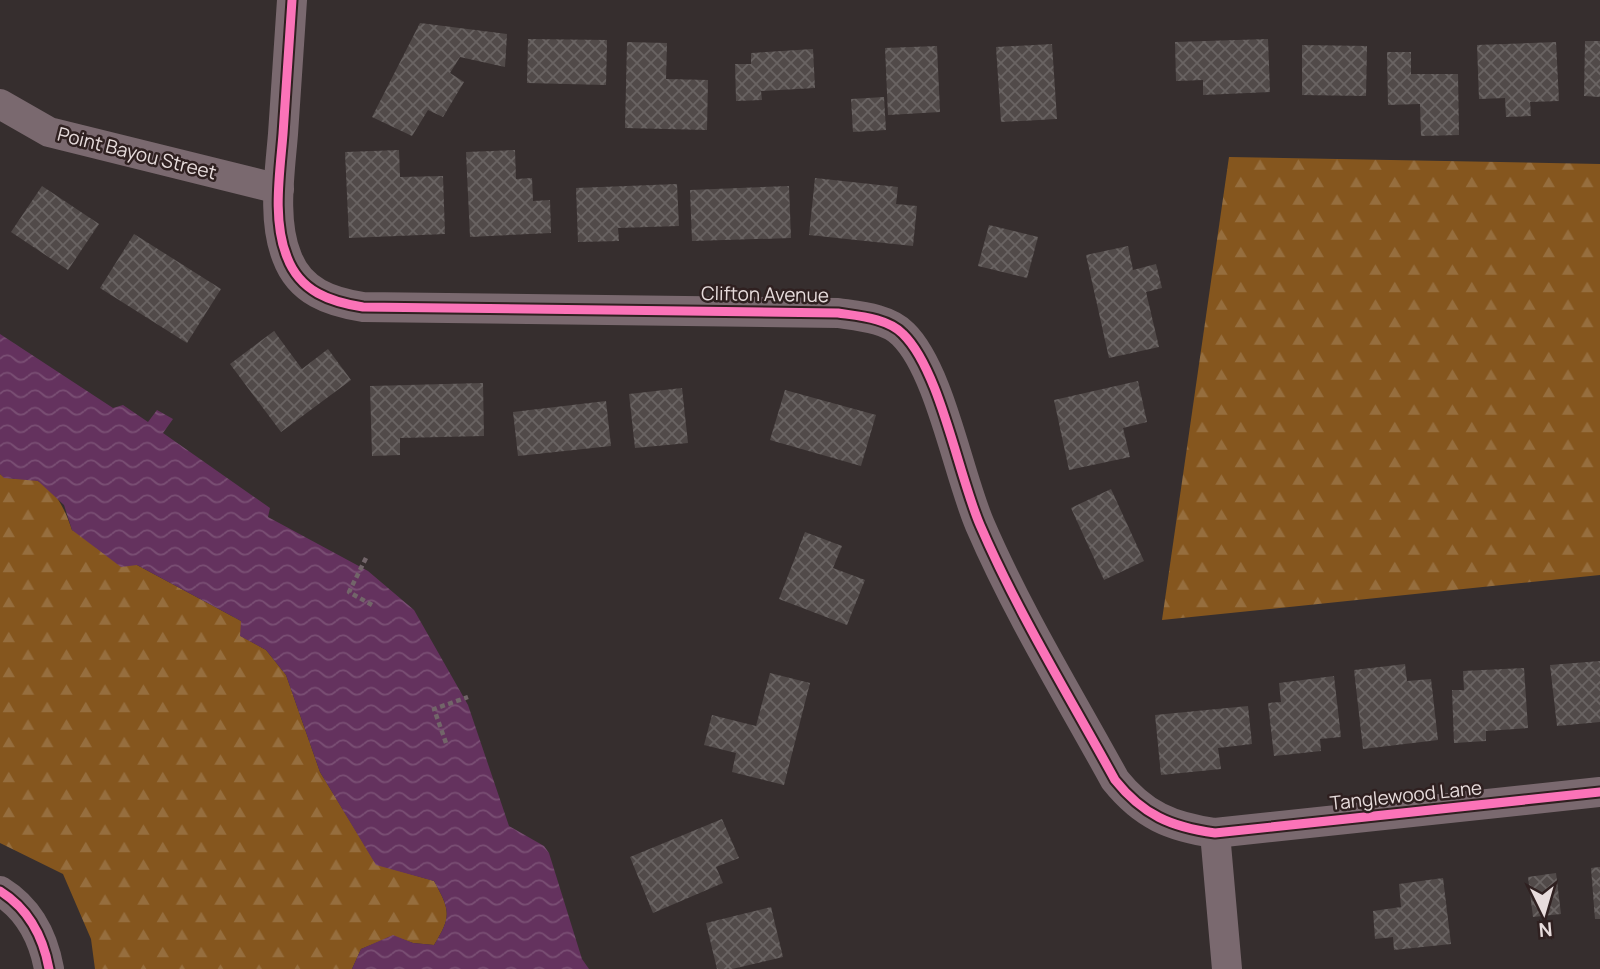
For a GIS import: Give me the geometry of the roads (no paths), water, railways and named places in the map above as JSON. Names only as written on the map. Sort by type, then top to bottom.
[{"type":"street","name":"Clifton Avenue","points":[[292,0],[279,189],[280,222],[287,258],[304,283],[329,301],[363,307],[838,313],[872,319],[901,331],[923,358],[979,522],[1004,578],[1115,780],[1134,803],[1161,819],[1215,833]]},
{"type":"street","name":"Point Bayou Street","points":[[0,104],[14,115],[49,132],[279,189]]},
{"type":"street","name":"Tanglewood Lane","points":[[1215,833],[1600,792]]},
{"type":"street","points":[[1215,833],[1227,969]]},
{"type":"street","points":[[0,891],[14,900],[32,920],[45,948],[49,969]]},
{"type":"water","points":[[0,334],[113,408],[123,405],[148,422],[157,410],[173,419],[163,433],[270,508],[268,517],[368,571],[414,610],[468,705],[509,826],[544,846],[549,853],[582,959],[589,969],[352,969],[361,949],[393,935],[413,943],[434,945],[444,927],[447,913],[434,881],[376,865],[320,772],[286,675],[266,650],[240,636],[241,621],[137,565],[121,567],[72,530],[64,505],[38,481],[4,478],[0,474]]}]
